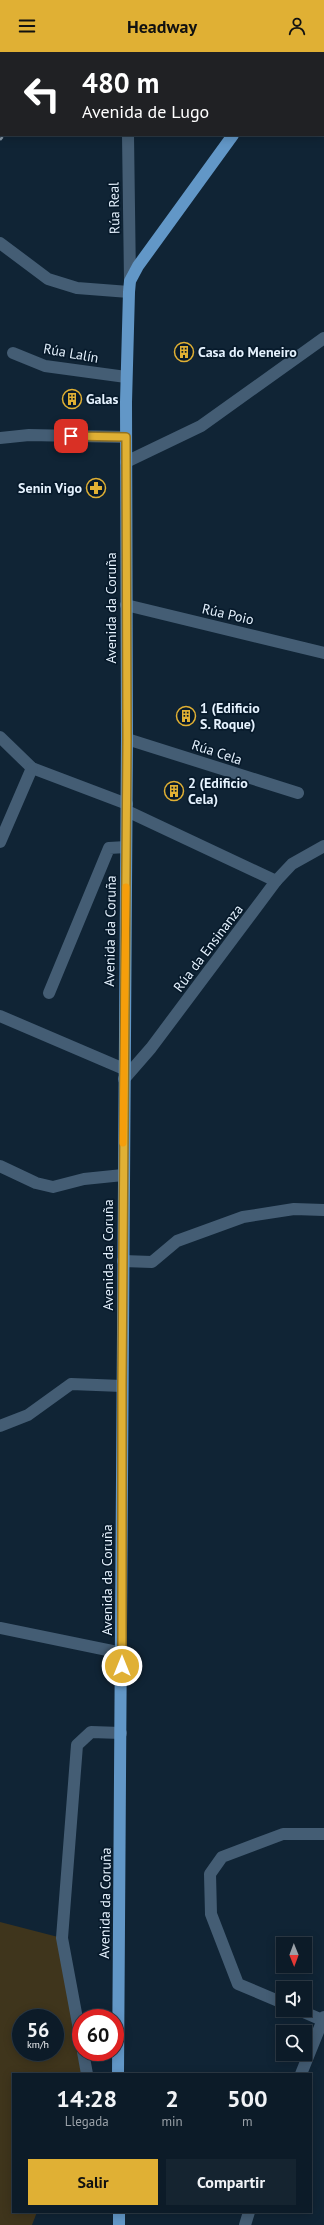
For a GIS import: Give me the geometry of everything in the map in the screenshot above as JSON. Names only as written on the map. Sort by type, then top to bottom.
[{"type":"main road","points":[[130,286],[138,266],[184,200],[232,136]]},
{"type":"main road","name":"Avenida da Coruña","points":[[118,2073],[122,1653],[123,1175],[127,807],[126,377],[130,286]]},
{"type":"main road","points":[[118,2225],[119,2213]]},
{"type":"street","name":"Rúa Real","points":[[128,136],[130,286]]},
{"type":"street","points":[[0,242],[48,279],[77,288],[130,286]]},
{"type":"street","points":[[126,462],[201,426],[324,338]]},
{"type":"street","name":"Rúa Lalín","points":[[13,353],[45,366],[126,377]]},
{"type":"street","points":[[0,438],[29,435],[126,437]]},
{"type":"street","name":"Rúa Poio","points":[[126,605],[324,653]]},
{"type":"street","points":[[0,736],[32,768],[127,807],[276,881]]},
{"type":"street","name":"Rúa Cela","points":[[127,739],[298,793]]},
{"type":"street","points":[[0,842],[32,768]]},
{"type":"street","name":"Rúa da Ensinanza","points":[[124,1074],[151,1048],[276,881],[292,864],[324,846]]},
{"type":"street","points":[[49,993],[109,848],[126,847]]},
{"type":"street","points":[[0,1016],[124,1074]]},
{"type":"street","points":[[0,1166],[36,1184],[53,1187],[84,1179],[123,1175]]},
{"type":"street","points":[[123,1261],[152,1262],[177,1241],[244,1217],[294,1209],[324,1210]]},
{"type":"street","points":[[0,1426],[28,1415],[71,1384],[122,1386]]},
{"type":"street","points":[[0,1628],[122,1653]]},
{"type":"street","points":[[75,2009],[62,1938],[77,1745],[91,1732],[121,1733]]},
{"type":"street","points":[[276,2000],[238,1984],[211,1914],[210,1874],[222,1857],[283,1834],[324,1834]]},
{"type":"street","points":[[301,2073],[323,2018],[312,2014]]},
{"type":"street","points":[[85,2061],[88,2073]]},
{"type":"street","points":[[115,2213],[118,2225]]},
{"type":"street","points":[[245,2225],[249,2213]]},
{"type":"shaded area","points":[[0,1922],[62,1938],[75,2009],[72,2009],[72,2061],[83,2061],[87,2073],[12,2073],[12,2213],[37,2213],[32,2225],[0,2225]]},
{"type":"slow traffic","points":[[123,1143],[126,887]]},
{"type":"place","name":"Casa do Meneiro","points":[[184,352]]},
{"type":"place","name":"Galas","points":[[72,399]]},
{"type":"place","name":"Senin Vigo","points":[[96,488]]},
{"type":"place","name":"1 (Edificio S. Roque)","points":[[186,716]]},
{"type":"place","name":"2 (Edificio Cela)","points":[[174,791]]},
{"type":"route","points":[[71,436],[126,437],[127,804],[122,1386],[122,1666]]}]
